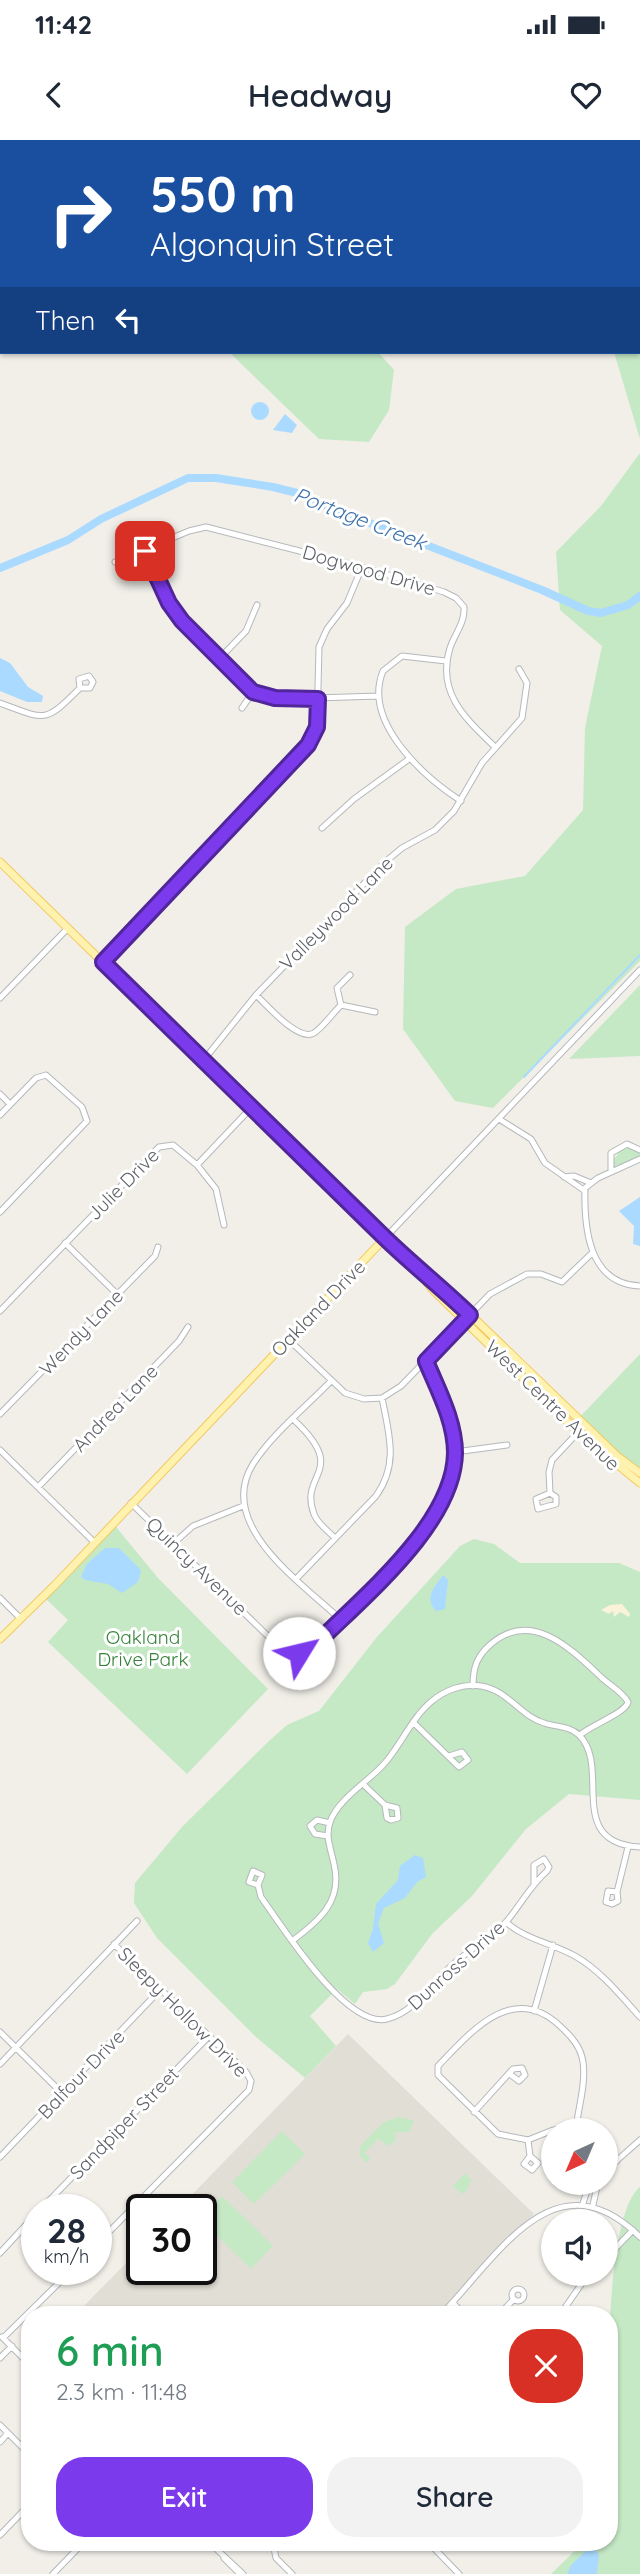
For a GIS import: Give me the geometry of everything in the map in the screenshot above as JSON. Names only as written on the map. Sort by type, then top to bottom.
[{"type":"main road","name":"West Centre Avenue","points":[[0,862],[581,1429],[640,1483]]},
{"type":"main road","name":"Oakland Drive","points":[[0,1639],[385,1238]]},
{"type":"main road","name":"West Centre Avenue","points":[[581,1429],[640,1473]]},
{"type":"street","name":"Dogwood Drive","points":[[115,562],[189,531],[206,527],[362,567],[444,592],[461,602],[465,617],[446,662]]},
{"type":"street","points":[[145,551],[176,613],[253,692],[275,698],[379,696]]},
{"type":"street","points":[[103,962],[308,745],[317,727],[319,647],[327,629],[347,603],[362,567]]},
{"type":"street","points":[[219,659],[246,631],[257,605]]},
{"type":"street","points":[[461,801],[430,780],[409,759],[397,740],[379,696],[383,671],[402,656],[446,662],[447,681],[454,703],[495,747]]},
{"type":"street","name":"Valleywood Lane","points":[[203,1061],[256,995],[385,862],[402,848],[435,830],[461,801],[495,747],[524,714],[527,683],[519,669]]},
{"type":"street","points":[[0,703],[31,715],[45,716],[53,714],[80,688]]},
{"type":"street","points":[[242,708],[253,692]]},
{"type":"street","points":[[322,828],[354,799],[409,759]]},
{"type":"street","points":[[0,998],[68,928]]},
{"type":"street","name":"Oakland Drive","points":[[385,1238],[640,970]]},
{"type":"street","points":[[341,1004],[337,988],[350,975]]},
{"type":"street","points":[[256,995],[292,1029],[306,1034],[314,1033],[341,1004]]},
{"type":"street","points":[[341,1004],[374,1012]]},
{"type":"street","points":[[0,1115],[36,1078],[44,1075],[53,1079],[82,1107],[87,1118],[85,1126],[0,1212]]},
{"type":"street","points":[[0,1094],[10,1104]]},
{"type":"street","points":[[224,1225],[216,1189],[197,1165],[251,1108]]},
{"type":"street","points":[[499,1119],[531,1139],[545,1163],[585,1191]]},
{"type":"street","points":[[611,1172],[611,1153],[618,1147],[627,1144],[640,1150]]},
{"type":"street","name":"Julie Drive","points":[[0,1311],[162,1145],[177,1147],[197,1165]]},
{"type":"street","points":[[639,1288],[612,1277],[592,1254],[587,1237],[585,1191],[591,1183],[640,1159]]},
{"type":"street","points":[[564,1177],[574,1176],[591,1183]]},
{"type":"street","points":[[65,1243],[117,1294]]},
{"type":"street","name":"Wendy Lane","points":[[0,1414],[155,1256],[158,1247]]},
{"type":"street","points":[[288,1339],[331,1381],[354,1397],[382,1398],[395,1392],[407,1381],[490,1294],[527,1274],[541,1274],[562,1282],[592,1254]]},
{"type":"street","name":"Andrea Lane","points":[[38,1487],[179,1341],[188,1327]]},
{"type":"street","points":[[331,1381],[255,1462],[246,1481],[243,1506],[261,1544],[340,1619],[432,1522],[449,1487],[455,1452],[450,1421],[426,1361]]},
{"type":"street","points":[[296,1578],[376,1496],[389,1472],[391,1446],[382,1398]]},
{"type":"street","points":[[294,1420],[318,1446],[320,1466],[312,1506],[317,1519],[335,1538]]},
{"type":"street","points":[[550,1493],[549,1472],[552,1460],[581,1429]]},
{"type":"street","points":[[455,1452],[507,1445]]},
{"type":"street","points":[[0,1450],[94,1542]]},
{"type":"street","name":"Quincy Avenue","points":[[131,1503],[274,1642],[296,1653],[312,1648],[340,1619]]},
{"type":"street","points":[[174,1543],[193,1526],[243,1506]]},
{"type":"street","points":[[0,1598],[20,1618]]},
{"type":"street","points":[[473,1686],[473,1668],[480,1654],[508,1633],[533,1630],[566,1645],[628,1702],[622,1713],[597,1722],[580,1735]]},
{"type":"street","points":[[292,1941],[326,1913],[334,1895],[336,1875],[328,1836],[330,1823],[338,1808],[386,1762],[428,1705],[444,1692],[473,1686],[503,1694],[540,1722],[569,1729],[580,1735],[591,1759],[594,1814],[610,1837],[628,1847],[640,1847]]},
{"type":"street","points":[[415,1724],[449,1756]]},
{"type":"street","points":[[364,1785],[385,1805]]},
{"type":"street","points":[[328,1836],[315,1834],[310,1826],[317,1820],[330,1823]]},
{"type":"street","points":[[617,1892],[628,1847]]},
{"type":"street","name":"Dunross Drive","points":[[258,1885],[261,1897],[292,1941],[346,2002],[366,2016],[386,2019],[412,2006],[449,1968],[506,1922],[534,1883]]},
{"type":"street","points":[[0,2064],[137,1921]]},
{"type":"street","points":[[506,1922],[526,1936],[554,1945],[590,1966],[640,2017]]},
{"type":"street","name":"Sleepy Hollow Drive","points":[[112,2229],[248,2090],[251,2081],[246,2072],[114,1944]]},
{"type":"street","points":[[534,2011],[554,1945]]},
{"type":"street","name":"Balfour Drive","points":[[0,2157],[161,1989]]},
{"type":"street","points":[[541,2135],[528,2140],[499,2134],[474,2112],[437,2071],[477,2025],[502,2012],[534,2011],[557,2023],[575,2042],[582,2055],[584,2070],[577,2118]]},
{"type":"street","points":[[0,2032],[63,2094]]},
{"type":"street","name":"Sandpiper Street","points":[[55,2194],[209,2036]]},
{"type":"street","points":[[474,2112],[510,2075]]},
{"type":"street","points":[[528,2140],[530,2156]]},
{"type":"street","points":[[618,2160],[640,2140]]},
{"type":"street","points":[[583,2203],[586,2195]]},
{"type":"street","points":[[593,2205],[595,2195]]},
{"type":"street","points":[[451,2305],[537,2217],[562,2206],[583,2203],[593,2205],[617,2216],[640,2237]]},
{"type":"street","name":"Sandpiper Street","points":[[0,2253],[21,2230]]},
{"type":"street","points":[[618,2246],[633,2230]]},
{"type":"street","points":[[33,2306],[56,2285]]},
{"type":"street","points":[[566,2306],[580,2286]]},
{"type":"street","points":[[507,2306],[514,2299]]},
{"type":"street","points":[[21,2317],[1,2336],[21,2355]]},
{"type":"street","points":[[0,2358],[12,2346]]},
{"type":"street","points":[[0,2425],[21,2446]]},
{"type":"street","points":[[0,2442],[8,2433]]},
{"type":"street","points":[[0,2535],[21,2513]]},
{"type":"street","points":[[53,2574],[75,2551]]},
{"type":"street","points":[[219,2551],[241,2574]]},
{"type":"street","points":[[274,2551],[274,2555],[292,2574]]},
{"type":"street","points":[[437,2551],[459,2574]]},
{"type":"shaded area","points":[[348,2034],[534,2214],[445,2306],[84,2306],[105,2285],[112,2285],[112,2277],[126,2263],[126,2285],[217,2285],[217,2194],[193,2194]]},
{"type":"green space","points":[[231,354],[380,354],[394,370],[389,410],[369,442],[319,439]]},
{"type":"green space","points":[[615,354],[640,354],[640,439]]},
{"type":"green space","points":[[640,453],[640,961],[493,1108],[455,1101],[403,1029],[405,927],[456,889],[525,876],[583,810],[585,728],[602,646],[560,610],[556,552],[601,506]]},
{"type":"green space","points":[[640,985],[640,1056],[569,1059]]},
{"type":"green space","points":[[629,1146],[640,1152],[640,1157],[613,1167],[612,1158],[618,1154],[616,1151]]},
{"type":"green space","points":[[640,1354],[640,1476],[603,1448],[576,1421]]},
{"type":"green space","name":"Oakland Drive Park","points":[[116,1527],[158,1578],[268,1689],[187,1774],[48,1642],[68,1620],[45,1598]]},
{"type":"green space","points":[[474,1539],[494,1544],[520,1563],[619,1563],[640,1572],[640,1800],[569,1794],[526,1829],[472,1896],[432,1934],[395,1984],[387,1989],[363,1992],[355,2004],[337,1989],[310,2016],[336,2046],[305,2078],[256,2037],[157,1938],[134,1903],[135,1883],[182,1827],[269,1741],[287,1725],[319,1711],[377,1637],[460,1546]]},
{"type":"green space","points":[[399,2117],[414,2121],[409,2132],[395,2132],[396,2140],[389,2146],[378,2139],[364,2153],[370,2158],[366,2163],[360,2156],[360,2146],[384,2122]]},
{"type":"green space","points":[[282,2131],[305,2154],[254,2204],[232,2182]]},
{"type":"green space","points":[[465,2173],[472,2180],[464,2194],[452,2187]]},
{"type":"green space","points":[[640,2187],[640,2574],[551,2574],[575,2551],[618,2551],[618,2306],[611,2306],[612,2286],[618,2286],[618,2244],[626,2209]]},
{"type":"green space","points":[[222,2196],[273,2246],[251,2269],[217,2236],[217,2202]]},
{"type":"sand","points":[[622,1604],[630,1614],[629,1617],[620,1612],[614,1617],[613,1611],[609,1614],[601,1610],[610,1605]]},
{"type":"water","points":[[260,402],[266,405],[269,411],[266,417],[260,420],[254,417],[251,411],[254,405]]},
{"type":"water","points":[[285,414],[297,425],[292,433],[273,430]]},
{"type":"water","points":[[0,658],[10,663],[28,687],[43,696],[42,702],[27,702],[0,691]]},
{"type":"water","points":[[640,1197],[640,1246],[633,1244],[634,1226],[619,1211]]},
{"type":"water","points":[[105,1548],[119,1548],[141,1570],[138,1582],[122,1593],[108,1584],[81,1577],[87,1564]]},
{"type":"water","points":[[443,1575],[448,1580],[445,1609],[436,1611],[432,1606],[431,1596]]},
{"type":"water","points":[[415,1855],[423,1858],[426,1877],[417,1882],[405,1898],[384,1908],[378,1923],[384,1943],[373,1952],[368,1943],[376,1904],[398,1880],[400,1866]]},
{"type":"water","points":[[586,2551],[596,2551],[599,2555],[597,2574],[567,2574],[571,2565]]},
{"type":"waterway","name":"Portage Creek","points":[[0,568],[68,540],[101,519],[188,478],[216,478],[305,495],[326,506],[542,590],[588,611],[601,613],[628,605],[640,596]]},
{"type":"waterway","points":[[524,1077],[640,955]]},
{"type":"route","points":[[145,551],[169,603],[188,629],[253,692],[283,699],[318,699],[317,727],[308,745],[103,962],[385,1238],[411,1263],[423,1269],[470,1315],[426,1361],[450,1421],[455,1452],[452,1476],[439,1511],[416,1542],[312,1648],[299,1653]]}]
